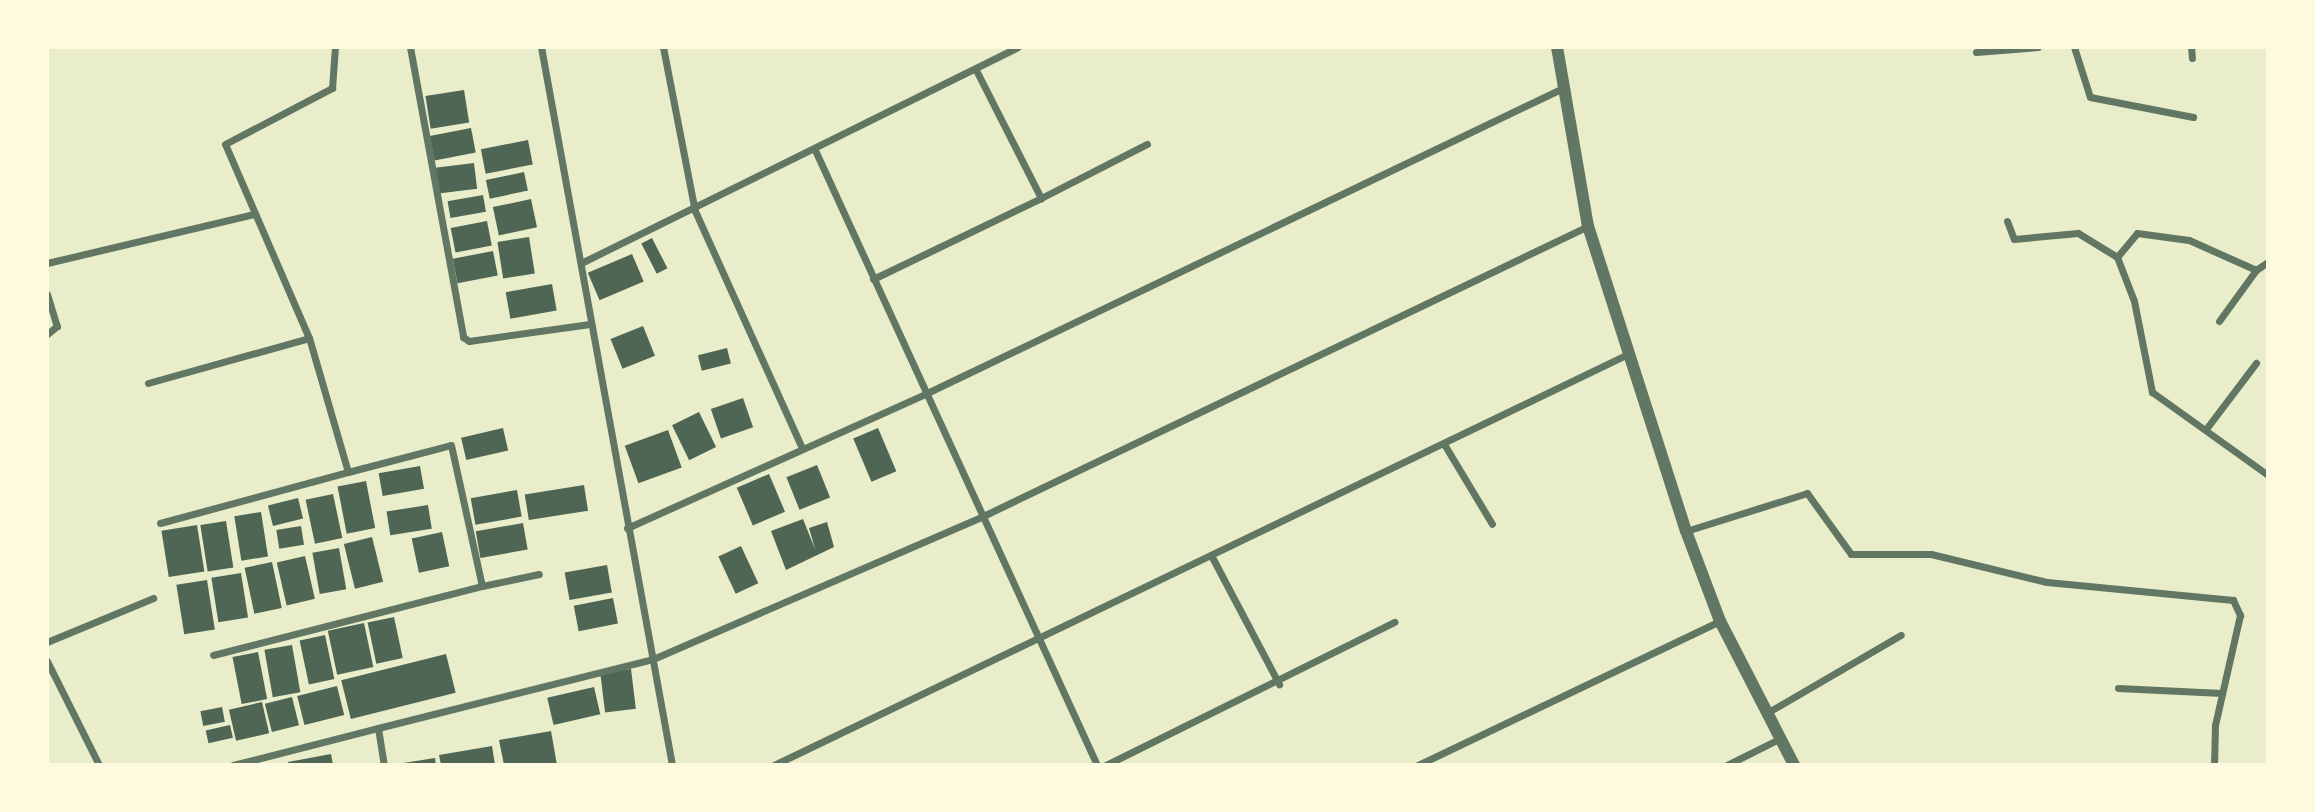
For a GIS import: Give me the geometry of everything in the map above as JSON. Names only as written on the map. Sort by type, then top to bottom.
[{"type":"street","points":[[335,47],[332,88],[226,139],[255,214],[309,338],[348,472]]},
{"type":"street","points":[[410,47],[463,337],[469,341],[590,324]]},
{"type":"street","points":[[541,47],[672,765]]},
{"type":"street","points":[[672,47],[663,49],[695,211],[802,448]]},
{"type":"street","points":[[994,47],[998,57]]},
{"type":"street","points":[[581,263],[695,211],[1018,47]]},
{"type":"street","points":[[1557,47],[1561,89],[1588,226],[1686,531],[1720,621],[1764,714],[1794,765]]},
{"type":"street","points":[[1976,52],[2038,47]]},
{"type":"street","points":[[2074,47],[2090,97],[2193,117]]},
{"type":"street","points":[[2191,47],[2192,58]]},
{"type":"street","points":[[976,70],[1041,198]]},
{"type":"street","points":[[627,528],[928,393],[1561,89]]},
{"type":"street","points":[[873,279],[1147,144]]},
{"type":"street","points":[[816,150],[873,279],[928,393],[1036,640],[1097,765]]},
{"type":"street","points":[[47,263],[255,214]]},
{"type":"street","points":[[2007,221],[2014,239],[2078,233],[2117,257],[2134,301],[2148,385],[2268,475]]},
{"type":"street","points":[[233,765],[653,659],[981,517],[1588,226]]},
{"type":"street","points":[[2117,257],[2137,233],[2189,240],[2256,270]]},
{"type":"street","points":[[2219,321],[2256,270],[2268,262]]},
{"type":"street","points":[[47,294],[57,326],[47,334]]},
{"type":"street","points":[[148,383],[309,338]]},
{"type":"street","points":[[774,765],[1212,557],[1628,354]]},
{"type":"street","points":[[2206,429],[2256,363]]},
{"type":"street","points":[[1444,444],[1492,524]]},
{"type":"street","points":[[160,523],[451,445],[482,586]]},
{"type":"street","points":[[1686,531],[1801,492],[1811,494],[1851,554],[1931,554],[2048,582],[2228,598],[2240,615],[2222,694],[2214,765]]},
{"type":"street","points":[[1212,557],[1279,684]]},
{"type":"street","points":[[213,654],[482,586],[540,574]]},
{"type":"street","points":[[47,642],[153,598]]},
{"type":"street","points":[[1418,765],[1720,621]]},
{"type":"street","points":[[1106,765],[1279,684],[1394,622]]},
{"type":"street","points":[[1764,714],[1901,635]]},
{"type":"street","points":[[47,661],[99,765]]},
{"type":"street","points":[[2118,688],[2222,694]]},
{"type":"street","points":[[378,728],[384,765]]},
{"type":"street","points":[[1727,765],[1779,739]]},
{"type":"building","points":[[464,90],[469,123],[431,129],[425,96]]},
{"type":"building","points":[[471,128],[476,153],[435,161],[430,136]]},
{"type":"building","points":[[528,140],[533,165],[486,174],[481,149]]},
{"type":"building","points":[[474,163],[477,189],[438,194],[435,168]]},
{"type":"building","points":[[524,172],[528,191],[490,199],[486,180]]},
{"type":"building","points":[[483,195],[486,212],[450,218],[448,201]]},
{"type":"building","points":[[531,199],[537,227],[499,235],[493,207]]},
{"type":"building","points":[[487,221],[492,246],[455,253],[451,228]]},
{"type":"building","points":[[529,237],[535,274],[503,279],[497,242]]},
{"type":"building","points":[[652,238],[667,268],[657,274],[641,243]]},
{"type":"building","points":[[493,251],[498,276],[458,283],[453,259]]},
{"type":"building","points":[[632,254],[644,282],[600,300],[588,273]]},
{"type":"building","points":[[552,284],[557,311],[510,319],[506,292]]},
{"type":"building","points":[[643,326],[655,356],[623,369],[611,339]]},
{"type":"building","points":[[727,348],[731,364],[702,371],[698,355]]},
{"type":"building","points":[[743,398],[753,427],[721,438],[711,409]]},
{"type":"building","points":[[699,412],[716,447],[689,460],[672,425]]},
{"type":"building","points":[[503,428],[508,450],[466,460],[461,438]]},
{"type":"building","points":[[878,428],[896,471],[872,482],[853,439]]},
{"type":"building","points":[[668,430],[682,468],[638,483],[625,446]]},
{"type":"building","points":[[817,465],[830,497],[800,510],[786,477]]},
{"type":"building","points":[[420,466],[424,489],[383,496],[379,473]]},
{"type":"building","points":[[769,474],[785,512],[753,525],[737,488]]},
{"type":"building","points":[[366,481],[375,528],[347,534],[338,487]]},
{"type":"building","points":[[584,485],[588,511],[529,520],[525,494]]},
{"type":"building","points":[[517,490],[522,517],[475,525],[471,498]]},
{"type":"building","points":[[333,494],[342,538],[315,544],[306,500]]},
{"type":"building","points":[[298,498],[303,518],[273,526],[268,505]]},
{"type":"building","points":[[428,505],[432,529],[390,535],[387,512]]},
{"type":"building","points":[[261,512],[268,556],[241,561],[234,516]]},
{"type":"building","points":[[803,519],[815,549],[809,528],[827,522],[834,547],[786,570],[771,531]]},
{"type":"building","points":[[226,521],[233,567],[208,571],[200,525]]},
{"type":"building","points":[[523,523],[528,550],[480,558],[476,531]]},
{"type":"building","points":[[197,525],[204,571],[169,577],[161,531]]},
{"type":"building","points":[[301,526],[304,545],[279,549],[276,530]]},
{"type":"building","points":[[442,532],[449,566],[419,573],[412,538]]},
{"type":"building","points":[[372,537],[383,582],[355,589],[344,544]]},
{"type":"building","points":[[741,546],[758,583],[736,594],[718,557]]},
{"type":"building","points":[[339,548],[346,589],[320,594],[312,553]]},
{"type":"building","points":[[305,556],[315,599],[287,605],[277,563]]},
{"type":"building","points":[[272,562],[282,608],[254,614],[245,568]]},
{"type":"building","points":[[607,565],[612,593],[570,600],[565,572]]},
{"type":"building","points":[[241,573],[248,617],[218,622],[211,578]]},
{"type":"building","points":[[207,580],[215,629],[184,634],[176,585]]},
{"type":"building","points":[[613,598],[618,624],[579,631],[574,606]]},
{"type":"building","points":[[394,617],[403,658],[376,664],[368,623]]},
{"type":"building","points":[[364,623],[373,667],[337,675],[328,631]]},
{"type":"building","points":[[325,635],[334,679],[309,684],[300,640]]},
{"type":"building","points":[[292,645],[300,692],[273,697],[264,650]]},
{"type":"building","points":[[258,652],[267,699],[242,704],[232,657]]},
{"type":"building","points":[[446,654],[456,693],[351,719],[341,680]]},
{"type":"building","points":[[631,669],[636,709],[605,712],[600,673]]},
{"type":"building","points":[[337,686],[344,715],[304,725],[297,696]]},
{"type":"building","points":[[594,687],[600,714],[554,725],[547,698]]},
{"type":"building","points":[[292,697],[299,725],[272,732],[265,704]]},
{"type":"building","points":[[262,702],[269,733],[236,741],[229,710]]},
{"type":"building","points":[[222,707],[225,722],[203,726],[200,711]]},
{"type":"building","points":[[230,725],[233,738],[209,743],[206,731]]},
{"type":"building","points":[[551,731],[557,765],[504,765],[499,740]]},
{"type":"building","points":[[492,746],[495,765],[441,765],[439,755]]},
{"type":"building","points":[[331,754],[333,765],[288,765],[288,762]]},
{"type":"building","points":[[435,758],[436,765],[403,765],[403,763]]}]
